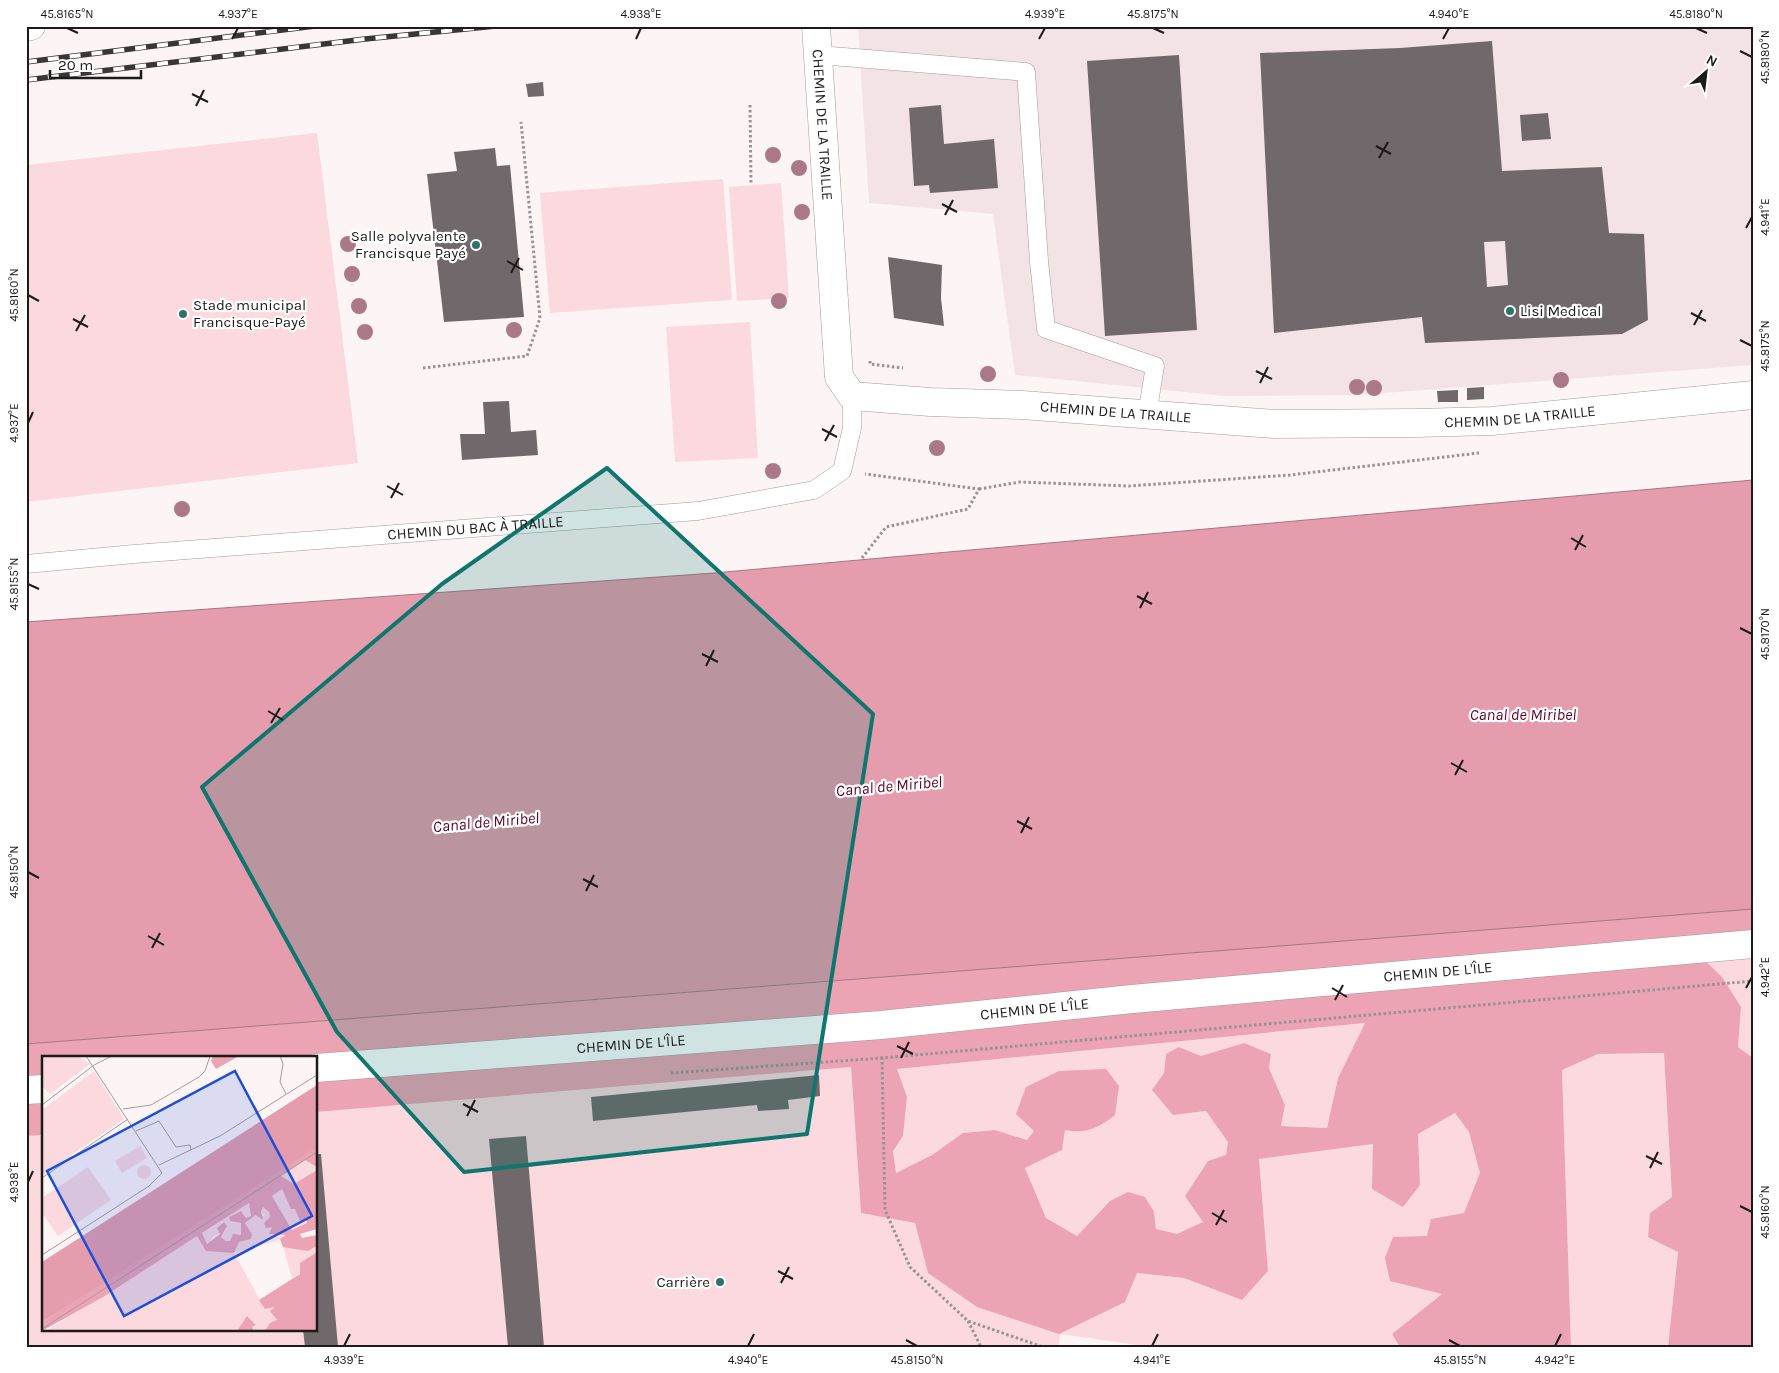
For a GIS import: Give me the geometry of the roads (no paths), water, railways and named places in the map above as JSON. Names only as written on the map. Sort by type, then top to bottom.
[{"type":"street","points":[[26,27],[31,26]]},
{"type":"street","name":"CHEMIN DE LA TRAILLE","points":[[816,26],[839,377],[852,396],[930,402],[1022,404],[1274,424],[1416,424],[1492,421],[1753,396]]},
{"type":"street","name":"CHEMIN DE L'ÎLE","points":[[318,1068],[871,1025],[1132,999],[1753,944]]},
{"type":"street","points":[[26,1090],[42,1089]]},
{"type":"lane","points":[[819,55],[1026,72],[1039,261],[1046,329],[1154,366],[1147,415]]},
{"type":"lane","name":"CHEMIN DU BAC À TRAILLE","points":[[26,564],[698,511],[814,490],[842,471],[852,428],[852,396]]},
{"type":"water","name":"Canal de Miribel","points":[[1753,480],[1753,909],[26,1044],[26,622],[714,573]]},
{"type":"railway","points":[[26,62],[315,26]]},
{"type":"railway","points":[[26,80],[365,39],[496,26]]},
{"type":"place","name":"Salle polyvalente Francisque Payé","points":[[476,245]]},
{"type":"place","name":"Lisi Medical","points":[[1510,311]]},
{"type":"place","name":"Stade municipal Francisque-Payé","points":[[183,314]]},
{"type":"place","name":"Carrière","points":[[720,1282]]}]
